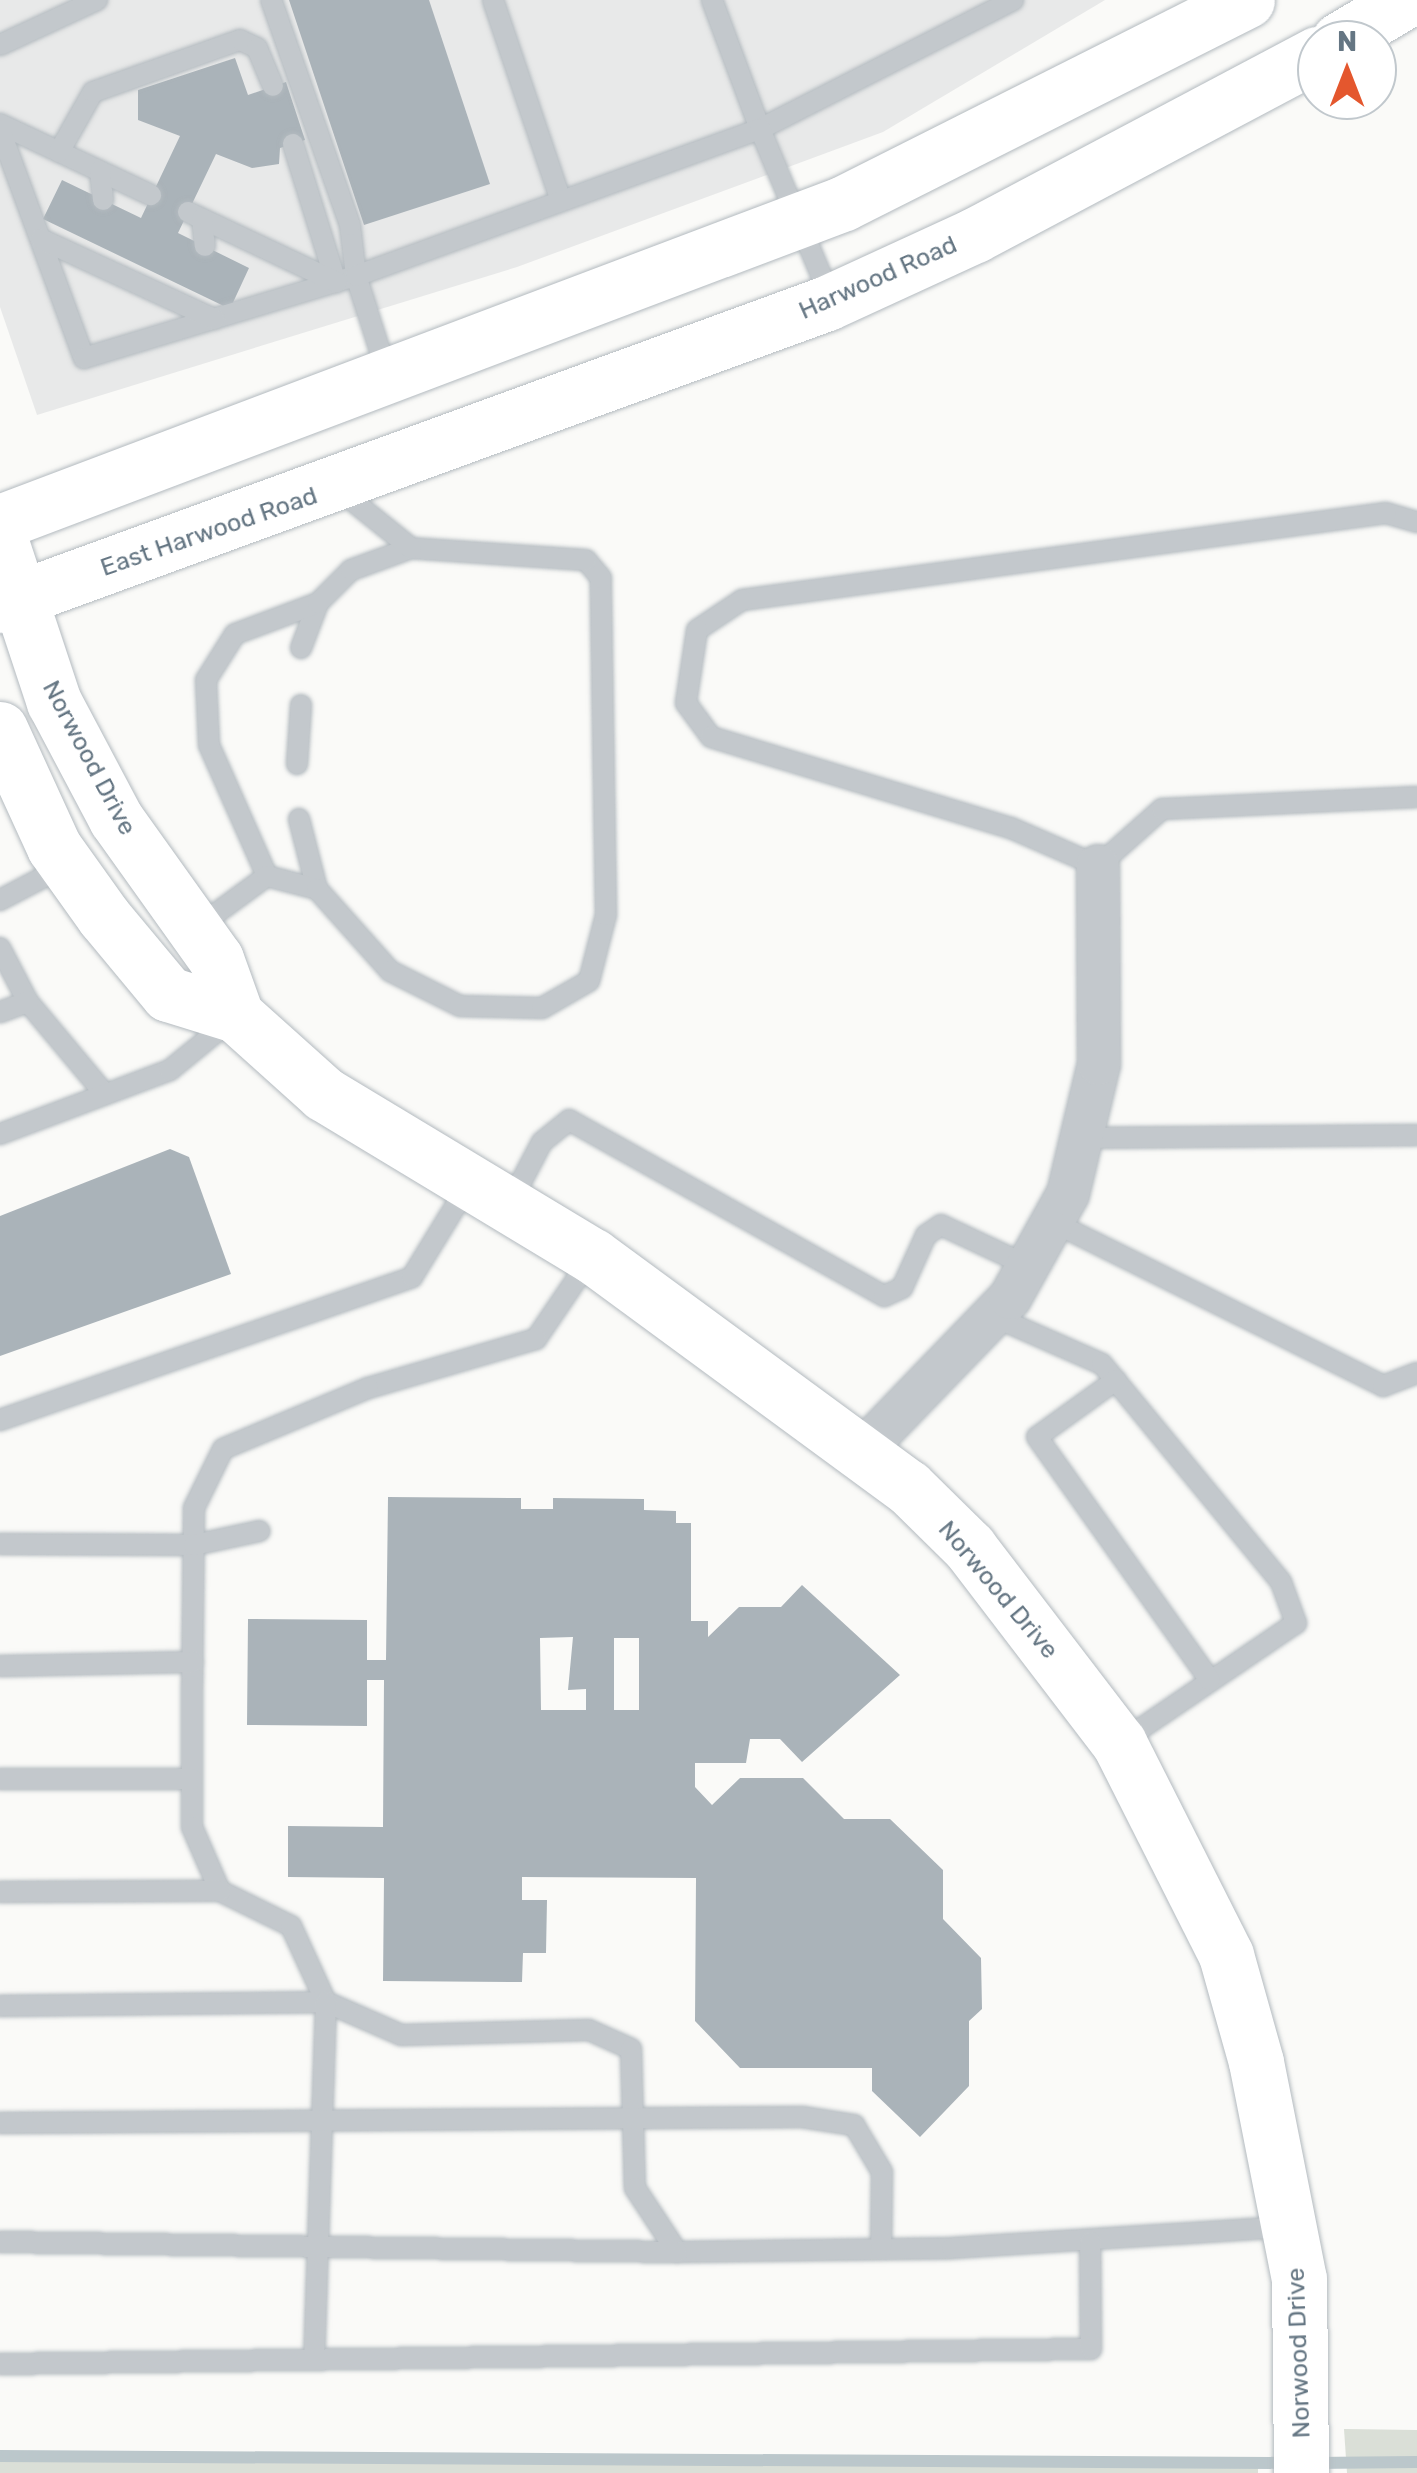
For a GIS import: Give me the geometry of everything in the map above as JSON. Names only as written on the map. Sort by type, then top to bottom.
[{"type":"main road","points":[[0,522],[800,219],[1246,0]]},
{"type":"main road","points":[[1373,20],[1406,0]]},
{"type":"main road","name":"Harwood Road","points":[[418,458],[832,300],[975,236],[1297,65]]},
{"type":"main road","name":"East Harwood Road","points":[[6,603],[418,458]]},
{"type":"main road","name":"Norwood Drive","points":[[0,539],[6,603],[54,702],[107,802],[194,930],[236,1015],[324,1094],[592,1256],[864,1450],[969,1548],[1119,1744],[1226,1955],[1292,2226],[1302,2450]]},
{"type":"main road","name":"Norwood Drive","points":[[0,729],[67,865],[168,994],[236,1015]]},
{"type":"street","points":[[864,1450],[993,1316],[1053,1222],[1086,1138],[1099,1064],[1098,866]]},
{"type":"lane","points":[[0,44],[97,0]]},
{"type":"lane","points":[[271,0],[350,226],[346,279]]},
{"type":"lane","points":[[493,0],[562,201]]},
{"type":"lane","points":[[712,0],[760,130],[832,300]]},
{"type":"lane","points":[[0,127],[84,358],[213,309],[346,279],[760,130],[1013,0]]},
{"type":"lane","points":[[59,152],[93,92],[240,40],[257,48],[273,86]]},
{"type":"lane","points":[[0,127],[151,195]]},
{"type":"lane","points":[[293,144],[388,378]]},
{"type":"lane","points":[[100,171],[103,200]]},
{"type":"lane","points":[[204,246],[195,215],[346,279]]},
{"type":"lane","points":[[41,240],[112,262],[213,309]]},
{"type":"lane","points":[[337,488],[411,548]]},
{"type":"lane","points":[[1417,522],[1386,513],[742,600],[698,630],[686,702],[711,738],[1011,828],[1098,866],[1162,808],[1417,798]]},
{"type":"lane","points":[[267,876],[209,745],[206,680],[235,634],[318,603],[351,570],[411,548],[586,560],[601,578],[606,914],[589,981],[542,1008],[460,1006],[390,971],[317,889],[298,819]]},
{"type":"lane","points":[[302,648],[318,603]]},
{"type":"lane","points":[[298,764],[302,704]]},
{"type":"lane","points":[[0,900],[67,865]]},
{"type":"lane","points":[[267,876],[317,889]]},
{"type":"lane","points":[[194,930],[267,876]]},
{"type":"lane","points":[[0,948],[28,1002],[106,1094]]},
{"type":"lane","points":[[0,1012],[28,1002]]},
{"type":"lane","points":[[0,1134],[170,1070],[236,1015]]},
{"type":"lane","points":[[0,1420],[412,1277],[542,1142],[570,1120],[884,1296],[902,1288],[926,1236],[941,1225],[1028,1266]]},
{"type":"lane","points":[[1086,1138],[1417,1135]]},
{"type":"lane","points":[[1053,1222],[1384,1386],[1417,1373]]},
{"type":"lane","points":[[220,1891],[192,1827],[192,1779],[194,1508],[223,1450],[368,1388],[536,1339],[592,1256]]},
{"type":"lane","points":[[993,1316],[1102,1364],[1281,1582],[1296,1623],[1119,1744]]},
{"type":"lane","points":[[1116,1380],[1037,1437],[1210,1680]]},
{"type":"lane","points":[[0,1544],[194,1545],[260,1531]]},
{"type":"lane","points":[[0,1666],[193,1662]]},
{"type":"lane","points":[[0,1779],[192,1779]]},
{"type":"lane","points":[[0,1892],[220,1891],[291,1926],[326,2002],[317,2122],[314,2360]]},
{"type":"lane","points":[[0,2006],[326,2002],[401,2035],[589,2030],[631,2049],[635,2188],[677,2252]]},
{"type":"lane","points":[[0,2122],[634,2121],[802,2116],[854,2125],[882,2172],[881,2249]]},
{"type":"lane","points":[[0,2242],[316,2240],[677,2252],[1090,2242],[1292,2226]]},
{"type":"lane","points":[[0,2364],[1091,2350],[1090,2242]]},
{"type":"shaded area","points":[[0,0],[1105,0],[883,132],[517,267],[37,415],[0,307]]},
{"type":"shaded area","points":[[1344,2429],[1417,2430],[1417,2473],[1347,2473]]},
{"type":"shaded area","points":[[0,2457],[857,2466],[1258,2464],[1258,2473],[0,2473]]},
{"type":"building","points":[[289,0],[429,0],[490,184],[364,225]]},
{"type":"building","points":[[235,58],[248,95],[286,82],[305,140],[280,148],[279,164],[252,168],[216,154],[178,233],[249,268],[230,309],[43,219],[62,180],[141,218],[180,136],[138,120],[138,90]]},
{"type":"building","points":[[170,1149],[189,1157],[231,1274],[0,1356],[0,1216]]},
{"type":"building","points":[[388,1497],[521,1498],[521,1509],[553,1509],[553,1498],[644,1499],[644,1510],[676,1511],[676,1523],[691,1523],[691,1621],[708,1621],[708,1637],[739,1607],[781,1607],[802,1585],[900,1675],[802,1762],[780,1739],[750,1739],[746,1763],[695,1763],[695,1787],[712,1805],[740,1778],[803,1778],[844,1819],[890,1819],[943,1870],[943,1919],[981,1958],[982,2009],[969,2021],[969,2086],[920,2137],[872,2091],[872,2068],[740,2068],[695,2021],[696,1878],[522,1877],[522,1900],[547,1900],[546,1953],[523,1953],[522,1982],[383,1981],[384,1878],[288,1877],[288,1826],[383,1827],[384,1680],[367,1680],[367,1726],[247,1725],[248,1619],[367,1620],[367,1660],[386,1660]],"holes":[[[573,1637],[568,1690],[586,1689],[586,1710],[541,1710],[540,1638]],[[614,1638],[639,1638],[639,1710],[614,1710]]]},
{"type":"waterway","points":[[0,2456],[1287,2463]]},
{"type":"waterway","points":[[1312,2463],[1417,2462]]}]
